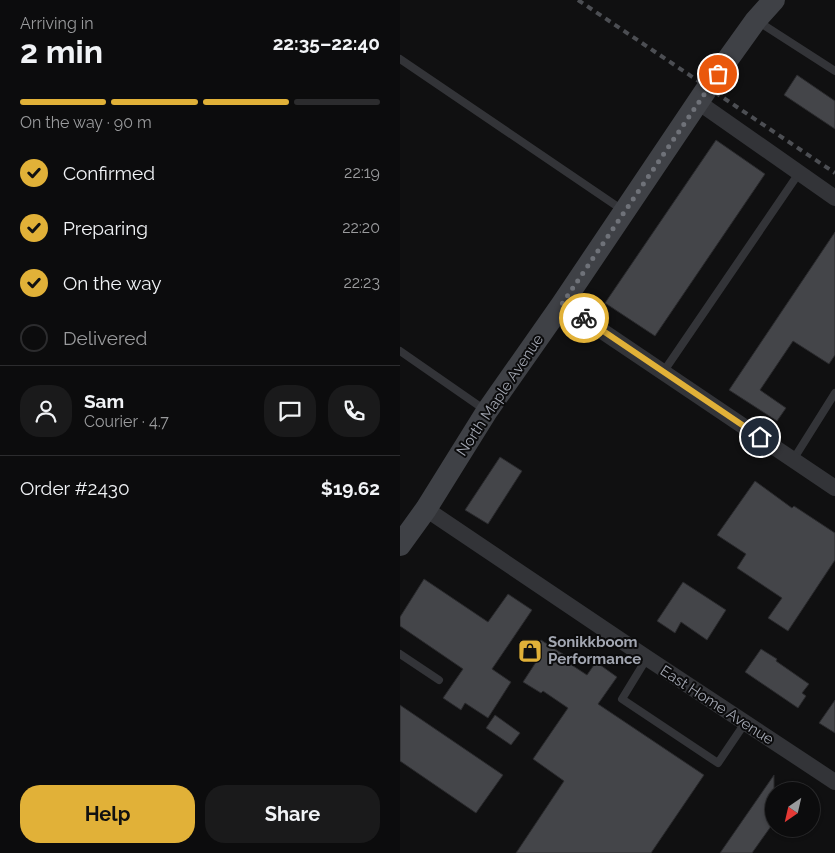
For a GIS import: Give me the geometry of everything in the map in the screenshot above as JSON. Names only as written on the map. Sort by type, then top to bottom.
[{"type":"street","name":"North Maple Avenue","points":[[400,545],[426,509],[487,411],[562,304],[698,102],[756,20],[774,0]]},
{"type":"street","points":[[698,102],[835,198]]},
{"type":"street","points":[[562,304],[835,488]]},
{"type":"street","name":"East Home Avenue","points":[[426,509],[835,782]]},
{"type":"lane","points":[[756,20],[835,71]]},
{"type":"lane","points":[[400,59],[624,211]]},
{"type":"lane","points":[[664,371],[799,173]]},
{"type":"lane","points":[[400,351],[487,411]]},
{"type":"lane","points":[[793,460],[835,393]]},
{"type":"lane","points":[[400,654],[439,680]]},
{"type":"lane","points":[[647,658],[622,699],[718,763],[745,723]]},
{"type":"building","points":[[797,75],[835,101],[835,129],[784,95]]},
{"type":"building","points":[[716,140],[765,174],[655,336],[605,303]]},
{"type":"building","points":[[835,232],[835,355],[829,364],[793,341],[760,390],[786,408],[777,421],[729,390]]},
{"type":"building","points":[[500,457],[522,471],[488,524],[465,510]]},
{"type":"building","points":[[755,481],[792,508],[794,506],[835,533],[835,560],[788,631],[768,618],[782,598],[737,568],[746,554],[717,535]]},
{"type":"building","points":[[424,579],[488,622],[508,594],[532,610],[492,669],[511,682],[488,718],[465,703],[461,710],[443,698],[463,669],[400,626],[400,617]]},
{"type":"building","points":[[683,582],[726,610],[707,640],[681,622],[675,633],[657,621]]},
{"type":"building","points":[[541,640],[566,656],[564,660],[587,675],[596,662],[617,677],[598,704],[704,775],[651,853],[516,853],[564,781],[533,759],[568,708],[543,691],[541,693],[523,682],[538,659],[532,655]]},
{"type":"building","points":[[761,649],[809,684],[802,693],[806,696],[798,708],[745,672]]},
{"type":"building","points":[[835,700],[835,733],[819,723]]},
{"type":"building","points":[[400,705],[503,775],[476,813],[400,761]]},
{"type":"building","points":[[495,715],[520,733],[511,745],[486,728]]},
{"type":"building","points":[[774,775],[774,782],[769,782]]},
{"type":"building","points":[[765,788],[765,835],[752,853],[720,853]]},
{"type":"railway","points":[[578,0],[835,173]]},
{"type":"way so far","points":[[584,318],[562,304],[718,74]]},
{"type":"place","name":"Sonikkboom Performance","points":[[530,651]]},
{"type":"route","points":[[584,318],[760,437]]}]
